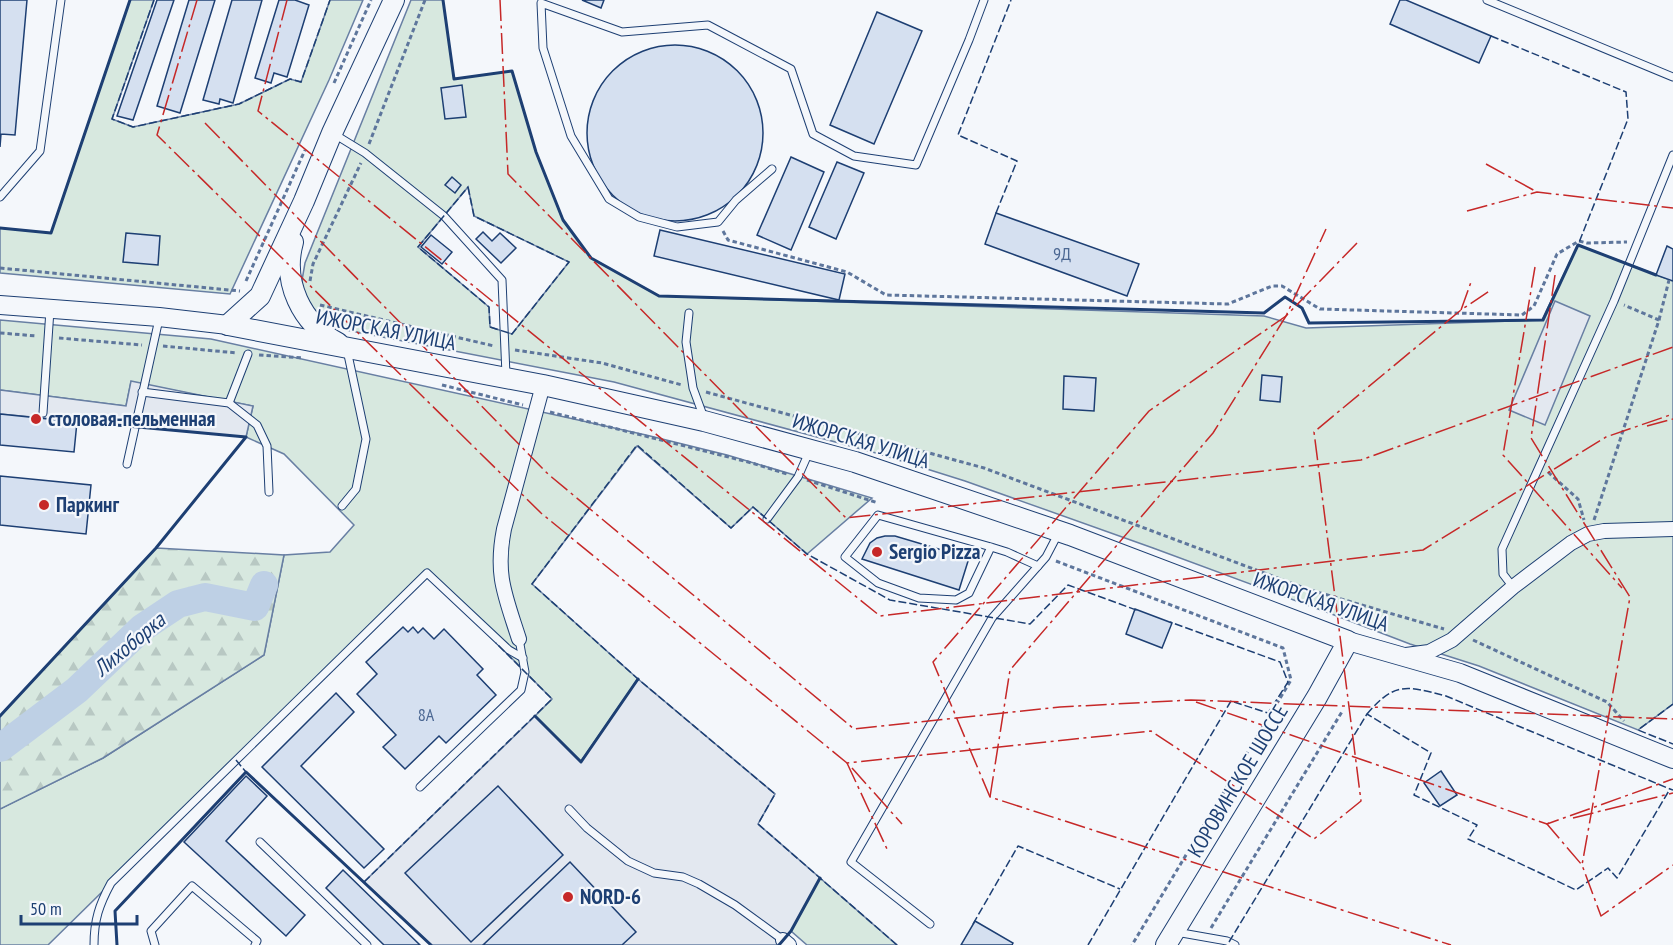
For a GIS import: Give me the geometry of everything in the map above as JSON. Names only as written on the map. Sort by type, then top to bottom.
[{"type":"main road","points":[[228,325],[260,296],[394,0]]},
{"type":"main road","points":[[304,201],[289,256],[291,280],[298,301],[308,317],[325,334],[347,347]]},
{"type":"main road","name":"ИЖОРСКАЯ УЛИЦА","points":[[228,325],[543,385],[704,421],[810,449],[855,462],[1060,532],[1348,641]]},
{"type":"main road","name":"КОРОВИНСКОЕ ШОССЕ","points":[[1170,939],[1317,697],[1348,641]]},
{"type":"street","name":"ИЖОРСКАЯ УЛИЦА","points":[[0,305],[159,316],[228,325]]},
{"type":"street","points":[[519,639],[502,584],[500,549],[543,385]]},
{"type":"street","points":[[1404,656],[1429,651],[1452,639],[1513,587],[1571,543],[1588,534],[1604,531],[1673,530]]},
{"type":"street","name":"ИЖОРСКАЯ УЛИЦА","points":[[1348,641],[1460,673],[1673,759]]},
{"type":"lane","points":[[0,196],[40,151],[61,0]]},
{"type":"lane","points":[[772,169],[736,200],[718,222],[677,227],[639,217],[609,199],[571,136],[543,48],[541,1],[622,32],[708,25],[791,69],[813,134],[854,156],[916,165],[984,0]]},
{"type":"lane","points":[[1487,0],[1673,77]]},
{"type":"lane","points":[[332,133],[365,153],[444,216],[502,280],[506,378]]},
{"type":"lane","points":[[1513,587],[1503,574],[1502,549],[1614,301],[1673,155]]},
{"type":"lane","points":[[43,413],[50,309]]},
{"type":"lane","points":[[689,313],[686,342],[693,388],[704,421]]},
{"type":"lane","points":[[127,464],[159,316]]},
{"type":"lane","points":[[342,506],[356,489],[366,439],[347,347]]},
{"type":"lane","points":[[229,404],[249,354]]},
{"type":"lane","points":[[142,392],[229,404],[257,425],[267,446],[269,492]]},
{"type":"lane","points":[[767,519],[798,477],[810,449]]},
{"type":"lane","points":[[991,547],[969,592],[956,600],[919,598],[878,583],[845,557],[878,515],[991,547],[1007,552],[1038,566]]},
{"type":"lane","points":[[930,924],[851,862],[992,618],[1046,557],[1060,532]]},
{"type":"lane","points":[[94,945],[98,907],[111,883],[427,573],[509,650],[523,658]]},
{"type":"lane","points":[[420,787],[521,690],[525,677],[519,639]]},
{"type":"lane","points":[[569,809],[587,828],[628,861],[654,873],[683,877],[699,884],[735,905],[786,942]]},
{"type":"lane","points":[[260,842],[368,945]]},
{"type":"lane","points":[[155,945],[151,931],[192,886],[257,941],[255,945]]},
{"type":"lane","points":[[1170,939],[1204,938],[1227,941],[1235,945]]},
{"type":"path","points":[[333,86],[371,0]]},
{"type":"path","points":[[309,286],[312,264],[365,153],[425,0]]},
{"type":"path","points":[[0,268],[242,291],[309,140]]},
{"type":"path","points":[[718,222],[728,240],[847,272],[886,295],[1228,304],[1272,286],[1282,286],[1320,309],[1522,315],[1534,306],[1557,254],[1579,241],[1587,243],[1638,241]]},
{"type":"path","points":[[1588,534],[1605,489],[1659,320],[1669,280]]},
{"type":"path","points":[[1614,301],[1659,320]]},
{"type":"path","points":[[317,304],[505,349],[602,363],[984,468],[1307,589],[1459,634],[1607,702],[1628,724]]},
{"type":"path","points":[[0,333],[305,358]]},
{"type":"path","points":[[438,384],[752,463],[888,506]]},
{"type":"path","points":[[1540,464],[1578,499],[1588,534]]},
{"type":"path","points":[[1046,557],[1283,648],[1292,680],[1132,945]]},
{"type":"path","points":[[1204,938],[1343,710]]},
{"type":"green space","points":[[130,0],[154,0],[112,119],[133,127],[239,104],[290,79],[301,82],[330,0],[363,0],[329,80],[230,294],[0,273],[0,228],[51,233]]},
{"type":"green space","points":[[411,0],[443,0],[454,79],[512,71],[536,152],[563,220],[591,258],[659,296],[1264,316],[1306,328],[1542,320],[1578,245],[1673,281],[1673,704],[1638,730],[1479,666],[1410,644],[965,481],[876,453],[614,382],[341,329],[315,317],[301,286],[305,263]],"holes":[[[468,187],[474,216],[569,262],[512,334],[490,327],[489,307],[418,247]]]},
{"type":"green space","points":[[0,320],[211,339],[646,435],[727,455],[872,498],[807,554],[753,507],[731,528],[637,446],[532,584],[638,679],[581,762],[535,716],[552,699],[427,573],[48,945],[0,945],[0,809],[103,758],[264,655],[284,555],[330,552],[354,525],[284,454],[246,437],[253,406],[131,382],[126,406],[0,390]]},
{"type":"green space","points":[[156,548],[284,555],[264,655],[103,758],[0,809],[0,716]]},
{"type":"green space","points":[[820,878],[897,945],[807,945],[791,931]]},
{"type":"shaded area","points":[[1555,301],[1590,316],[1545,425],[1509,410]]},
{"type":"shaded area","points":[[131,381],[253,406],[246,437],[0,414],[0,390],[126,406]]},
{"type":"shaded area","points":[[638,679],[775,794],[758,824],[820,878],[791,931],[779,945],[431,945],[364,882],[535,716],[581,761]]},
{"type":"building","points":[[0,0],[27,0],[15,135],[1,134],[0,147]]},
{"type":"building","points":[[157,0],[174,0],[133,120],[117,116]]},
{"type":"building","points":[[189,0],[215,0],[180,113],[157,106]]},
{"type":"building","points":[[232,0],[262,0],[233,103],[220,99],[219,104],[203,100]]},
{"type":"building","points":[[279,0],[295,0],[309,5],[287,77],[274,73],[271,83],[255,78]]},
{"type":"building","points":[[582,0],[604,0],[601,8]]},
{"type":"building","points":[[1400,0],[1406,0],[1491,36],[1479,63],[1390,24]]},
{"type":"building","points":[[877,12],[922,31],[874,144],[830,125]]},
{"type":"building","points":[[675,45],[709,52],[724,60],[737,71],[748,84],[756,99],[763,133],[756,167],[748,182],[737,195],[724,206],[709,214],[675,221],[641,214],[626,206],[613,195],[602,182],[594,167],[587,133],[594,99],[602,84],[613,71],[626,60],[641,52]]},
{"type":"building","points":[[462,85],[466,117],[445,119],[441,88]]},
{"type":"building","points":[[791,157],[824,172],[791,250],[757,235]]},
{"type":"building","points":[[837,162],[864,173],[836,239],[809,227]]},
{"type":"building","points":[[452,177],[461,185],[455,193],[445,185]]},
{"type":"building","points":[[996,213],[1139,264],[1127,296],[985,244]]},
{"type":"building","points":[[660,230],[845,274],[839,300],[654,256]]},
{"type":"building","points":[[483,232],[492,241],[500,233],[516,248],[501,263],[476,239]]},
{"type":"building","points":[[126,233],[160,236],[158,265],[123,262]]},
{"type":"building","points":[[431,235],[452,252],[442,264],[421,247]]},
{"type":"building","points":[[1667,246],[1673,249],[1673,281],[1656,275]]},
{"type":"building","points":[[1262,375],[1282,377],[1280,402],[1260,400]]},
{"type":"building","points":[[1064,376],[1096,378],[1094,411],[1063,409]]},
{"type":"building","points":[[0,414],[77,422],[74,452],[0,445]]},
{"type":"building","name":"Паркинг","points":[[0,476],[91,485],[86,534],[0,525]]},
{"type":"building","points":[[885,536],[895,536],[969,558],[959,590],[862,559],[870,543]]},
{"type":"building","points":[[1135,609],[1172,623],[1162,648],[1126,634]]},
{"type":"building","points":[[403,627],[408,632],[413,627],[418,633],[423,628],[434,639],[444,629],[483,669],[477,675],[496,695],[446,743],[439,736],[405,769],[383,747],[396,735],[357,694],[377,674],[366,662]]},
{"type":"building","points":[[336,693],[354,712],[301,766],[384,849],[364,868],[262,767]]},
{"type":"building","points":[[1441,771],[1457,795],[1440,806],[1424,783]]},
{"type":"building","points":[[246,776],[267,796],[226,841],[305,915],[286,936],[184,842]]},
{"type":"building","points":[[498,786],[563,855],[471,942],[405,873]]},
{"type":"building","name":"NORD-6","points":[[570,862],[636,932],[622,945],[483,945]]},
{"type":"building","points":[[343,870],[420,945],[384,945],[326,888]]},
{"type":"building","points":[[975,921],[1013,943],[1012,945],[961,945]]},
{"type":"waterway","name":"Лихоборка","points":[[0,748],[77,690],[142,628],[178,604],[205,597],[255,607],[264,585]]},
{"type":"fence","points":[[154,0],[112,119],[133,127],[239,104],[290,79],[301,82],[330,0]]},
{"type":"fence","points":[[996,213],[1017,161],[958,135],[1011,0]]},
{"type":"fence","points":[[1491,36],[1626,92],[1628,119],[1578,245]]},
{"type":"fence","points":[[468,187],[474,216],[569,262],[512,334],[490,327],[489,307],[418,247],[468,187]]},
{"type":"fence","points":[[897,945],[758,824],[775,794],[638,679],[532,584],[637,445],[731,528],[753,507],[807,554],[890,600],[1030,624],[1068,585],[1139,611]]},
{"type":"fence","points":[[1088,945],[1231,701],[1268,713],[1288,682],[1280,662],[1170,622]]},
{"type":"fence","points":[[364,882],[552,699],[496,643]]},
{"type":"fence","points":[[1367,714],[1386,696],[1402,689],[1421,690],[1446,696],[1670,789]]},
{"type":"fence","points":[[1673,704],[1638,730],[1673,744]]},
{"type":"fence","points":[[1229,942],[1367,714],[1431,753],[1414,795],[1477,825],[1468,839],[1576,890],[1608,868],[1617,878],[1670,789],[1673,790]]},
{"type":"fence","points":[[236,760],[246,772]]},
{"type":"fence","points":[[973,924],[1018,846],[1120,889]]},
{"type":"wall","points":[[0,228],[51,233],[130,0]]},
{"type":"wall","points":[[443,0],[454,79],[512,71],[536,152],[563,220],[591,258],[659,296],[1264,313],[1285,297],[1302,308],[1309,323],[1543,320],[1578,245],[1656,275]]},
{"type":"wall","points":[[0,716],[156,548],[246,437],[73,421]]},
{"type":"wall","points":[[535,716],[581,762],[638,679]]},
{"type":"wall","points":[[117,945],[115,911],[246,772],[431,945]]},
{"type":"wall","points":[[779,945],[791,931],[820,878]]},
{"type":"power","points":[[197,0],[157,135],[541,513],[847,763],[1151,731],[1314,839],[1361,801],[1314,432],[1461,310],[1491,290]]},
{"type":"power","points":[[287,0],[258,111],[880,616],[1423,550],[1606,437],[1673,414]]},
{"type":"power","points":[[500,0],[508,174],[846,518],[1361,460],[1673,347]]},
{"type":"power","points":[[205,123],[548,474],[854,729],[1060,707],[1191,700],[1673,719]]},
{"type":"power","points":[[1486,164],[1537,192]]},
{"type":"power","points":[[1467,211],[1537,192],[1673,208]]},
{"type":"power","points":[[990,797],[1010,670],[1213,433],[1286,316],[1326,229]]},
{"type":"power","points":[[1357,243],[1286,316],[1149,411],[933,662],[990,797],[1451,945]]},
{"type":"power","points":[[1535,267],[1503,455],[1622,588]]},
{"type":"power","points":[[1555,275],[1531,438],[1630,597],[1582,865]]},
{"type":"power","points":[[1461,310],[1471,282]]},
{"type":"power","points":[[1647,426],[1673,419]]},
{"type":"power","points":[[1196,702],[1547,824],[1673,779]]},
{"type":"power","points":[[847,763],[887,849]]},
{"type":"power","points":[[852,768],[902,824]]},
{"type":"power","points":[[1573,818],[1673,793]]},
{"type":"power","points":[[1549,823],[1547,824],[1582,865],[1601,916],[1673,865]]},
{"type":"place","name":"столовая-пельменная","points":[[36,419]]},
{"type":"place","name":"Паркинг","points":[[44,505]]},
{"type":"place","name":"Sergio Pizza","points":[[877,552]]},
{"type":"place","name":"NORD-6","points":[[568,897]]}]
